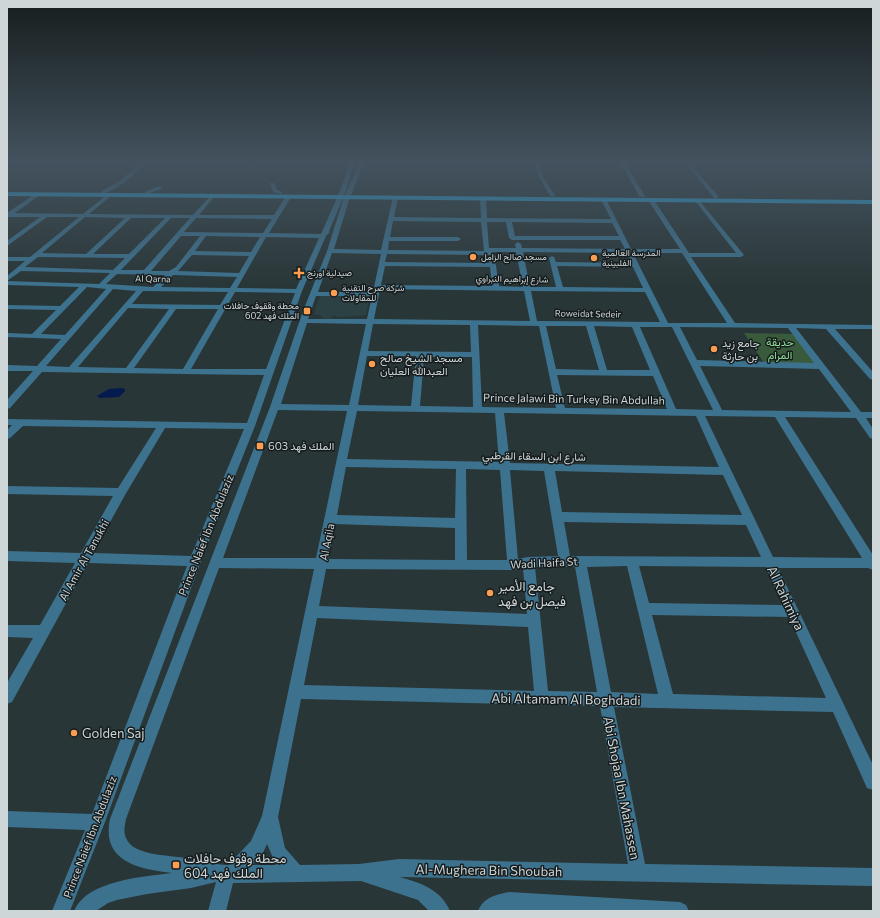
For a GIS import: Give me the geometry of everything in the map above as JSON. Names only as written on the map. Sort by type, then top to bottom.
[{"type":"street","points":[[8,216],[26,203]]},
{"type":"street","points":[[7,279],[84,216],[98,203]]},
{"type":"street","points":[[146,272],[205,203]]},
{"type":"street","points":[[186,371],[264,234],[284,203]]},
{"type":"street","name":"Prince Naief Ibn Abdulaziz","points":[[61,911],[195,561],[250,426],[299,291],[323,236],[340,203]]},
{"type":"street","name":"Prince Naief Ibn Abdulaziz","points":[[117,839],[116,829],[118,819],[275,407],[304,321],[330,251],[342,203]]},
{"type":"street","name":"Al Aqila","points":[[225,874],[246,860],[257,847],[270,818],[311,612],[343,463],[383,252],[394,203]]},
{"type":"street","points":[[483,203],[484,220],[496,288]]},
{"type":"street","points":[[605,203],[665,325]]},
{"type":"street","points":[[653,203],[733,326]]},
{"type":"street","points":[[330,251],[458,253],[550,250],[741,255],[699,203]]},
{"type":"street","points":[[8,216],[275,217]]},
{"type":"street","points":[[7,244],[45,216]]},
{"type":"street","points":[[88,255],[129,217]]},
{"type":"street","points":[[101,286],[132,256],[168,217]]},
{"type":"street","points":[[391,219],[459,230]]},
{"type":"street","points":[[386,239],[459,230],[484,220],[614,221]]},
{"type":"street","points":[[509,220],[519,250],[561,411]]},
{"type":"street","points":[[178,234],[323,236],[328,231],[334,230],[335,235]]},
{"type":"street","points":[[458,253],[459,230]]},
{"type":"street","points":[[155,289],[170,273],[178,268],[191,253],[204,234]]},
{"type":"street","points":[[515,238],[623,238]]},
{"type":"street","points":[[550,250],[560,289]]},
{"type":"street","points":[[191,253],[253,254]]},
{"type":"street","points":[[7,259],[88,255],[132,256]]},
{"type":"street","points":[[381,264],[493,265]]},
{"type":"street","points":[[554,264],[636,265]]},
{"type":"street","points":[[19,269],[116,270],[241,275]]},
{"type":"street","name":"Al Qarna","points":[[7,283],[112,286],[141,289],[299,291]]},
{"type":"street","points":[[34,336],[85,285]]},
{"type":"street","points":[[7,406],[112,286]]},
{"type":"street","name":"شارع إبراهيم النبراوي","points":[[314,294],[496,288],[648,290]]},
{"type":"street","points":[[72,369],[141,289]]},
{"type":"street","points":[[125,306],[222,307]]},
{"type":"street","points":[[128,371],[174,306]]},
{"type":"street","points":[[7,307],[61,308]]},
{"type":"street","name":"Roweidat Sedeir","points":[[304,321],[873,327]]},
{"type":"street","points":[[474,322],[478,410]]},
{"type":"street","points":[[589,324],[604,373]]},
{"type":"street","points":[[635,325],[673,413]]},
{"type":"street","points":[[676,325],[719,413]]},
{"type":"street","points":[[790,326],[859,415],[873,436]]},
{"type":"street","points":[[829,327],[869,367],[873,377]]},
{"type":"street","points":[[7,335],[66,337]]},
{"type":"street","points":[[364,353],[476,355]]},
{"type":"street","points":[[415,409],[420,354]]},
{"type":"street","points":[[695,363],[821,366]]},
{"type":"street","points":[[7,368],[270,372]]},
{"type":"street","points":[[552,372],[656,373]]},
{"type":"street","name":"Prince Jalawi Bin Turkey Bin Abdullah","points":[[275,407],[873,415]]},
{"type":"street","points":[[499,410],[513,565]]},
{"type":"street","name":"Al Rahimiya","points":[[699,413],[770,562],[791,611],[873,782]]},
{"type":"street","points":[[778,414],[872,564]]},
{"type":"street","points":[[7,422],[250,426]]},
{"type":"street","points":[[7,436],[20,423]]},
{"type":"street","name":"Al Amir Al Tanukhi","points":[[7,697],[121,492],[163,424]]},
{"type":"street","name":"شارع ابن السقاء القرطبي","points":[[343,463],[461,467],[726,471]]},
{"type":"street","points":[[461,467],[461,565]]},
{"type":"street","points":[[549,468],[565,562]]},
{"type":"street","points":[[7,490],[121,492]]},
{"type":"street","points":[[558,517],[749,520]]},
{"type":"street","points":[[331,519],[460,523]]},
{"type":"street","points":[[7,556],[195,561]]},
{"type":"street","points":[[632,561],[667,700]]},
{"type":"street","name":"Wadi Haifa St","points":[[216,563],[513,565],[528,562],[632,561],[872,564]]},
{"type":"street","points":[[528,562],[542,699]]},
{"type":"street","name":"Abi Shojaa Ibn Mahassen","points":[[580,562],[638,873]]},
{"type":"street","points":[[643,609],[791,611]]},
{"type":"street","points":[[311,612],[534,621]]},
{"type":"street","points":[[7,631],[44,632]]},
{"type":"street","name":"Abi Altamam Al Boghdadi","points":[[296,692],[836,705]]},
{"type":"street","points":[[270,818],[280,857],[285,865],[295,872]]},
{"type":"street","points":[[7,819],[96,822]]},
{"type":"street","name":"Al-Mughera Bin Shoubah","points":[[117,839],[120,845],[133,858],[225,874],[295,872],[359,873],[398,868],[873,877]]},
{"type":"street","points":[[359,873],[423,893],[441,911]]},
{"type":"street","name":"Prince Naief Ibn Abdulaziz","points":[[82,911],[88,904],[122,890],[225,874]]},
{"type":"street","points":[[217,911],[225,874]]},
{"type":"street","points":[[487,911],[494,904],[509,901],[680,911]]},
{"type":"shaded area","points":[[320,295],[370,295],[366,315],[343,317],[332,316],[331,319],[322,318],[322,316],[314,314]]},
{"type":"green space","name":"حديقة المرام","points":[[744,333],[794,334],[818,364],[764,363]]},
{"type":"water","points":[[109,389],[125,389],[125,391],[119,397],[100,398],[97,396]]},
{"type":"place","name":"مسجد صالح الزامل","points":[[473,257]]},
{"type":"place","name":"المدرسة العالمية الفلبينية","points":[[594,258]]},
{"type":"place","name":"صيدلية اورنج","points":[[299,273]]},
{"type":"place","name":"شركة صرح التقنية للمقاولات","points":[[334,293]]},
{"type":"place","name":"محطة وققوف حافلات الملك فهد 602","points":[[307,311]]},
{"type":"place","name":"جامع زيد بن حارثة","points":[[714,349]]},
{"type":"place","name":"مسجد الشيخ صالح العبدالله العليان","points":[[372,364]]},
{"type":"place","name":"الملك فهد 603","points":[[260,446]]},
{"type":"place","name":"جامع الأمير فيصل بن فهد","points":[[490,593]]},
{"type":"place","name":"Golden Saj","points":[[74,733]]},
{"type":"place","name":"محطة وقوف حافلات الملك فهد 604","points":[[176,865]]}]
